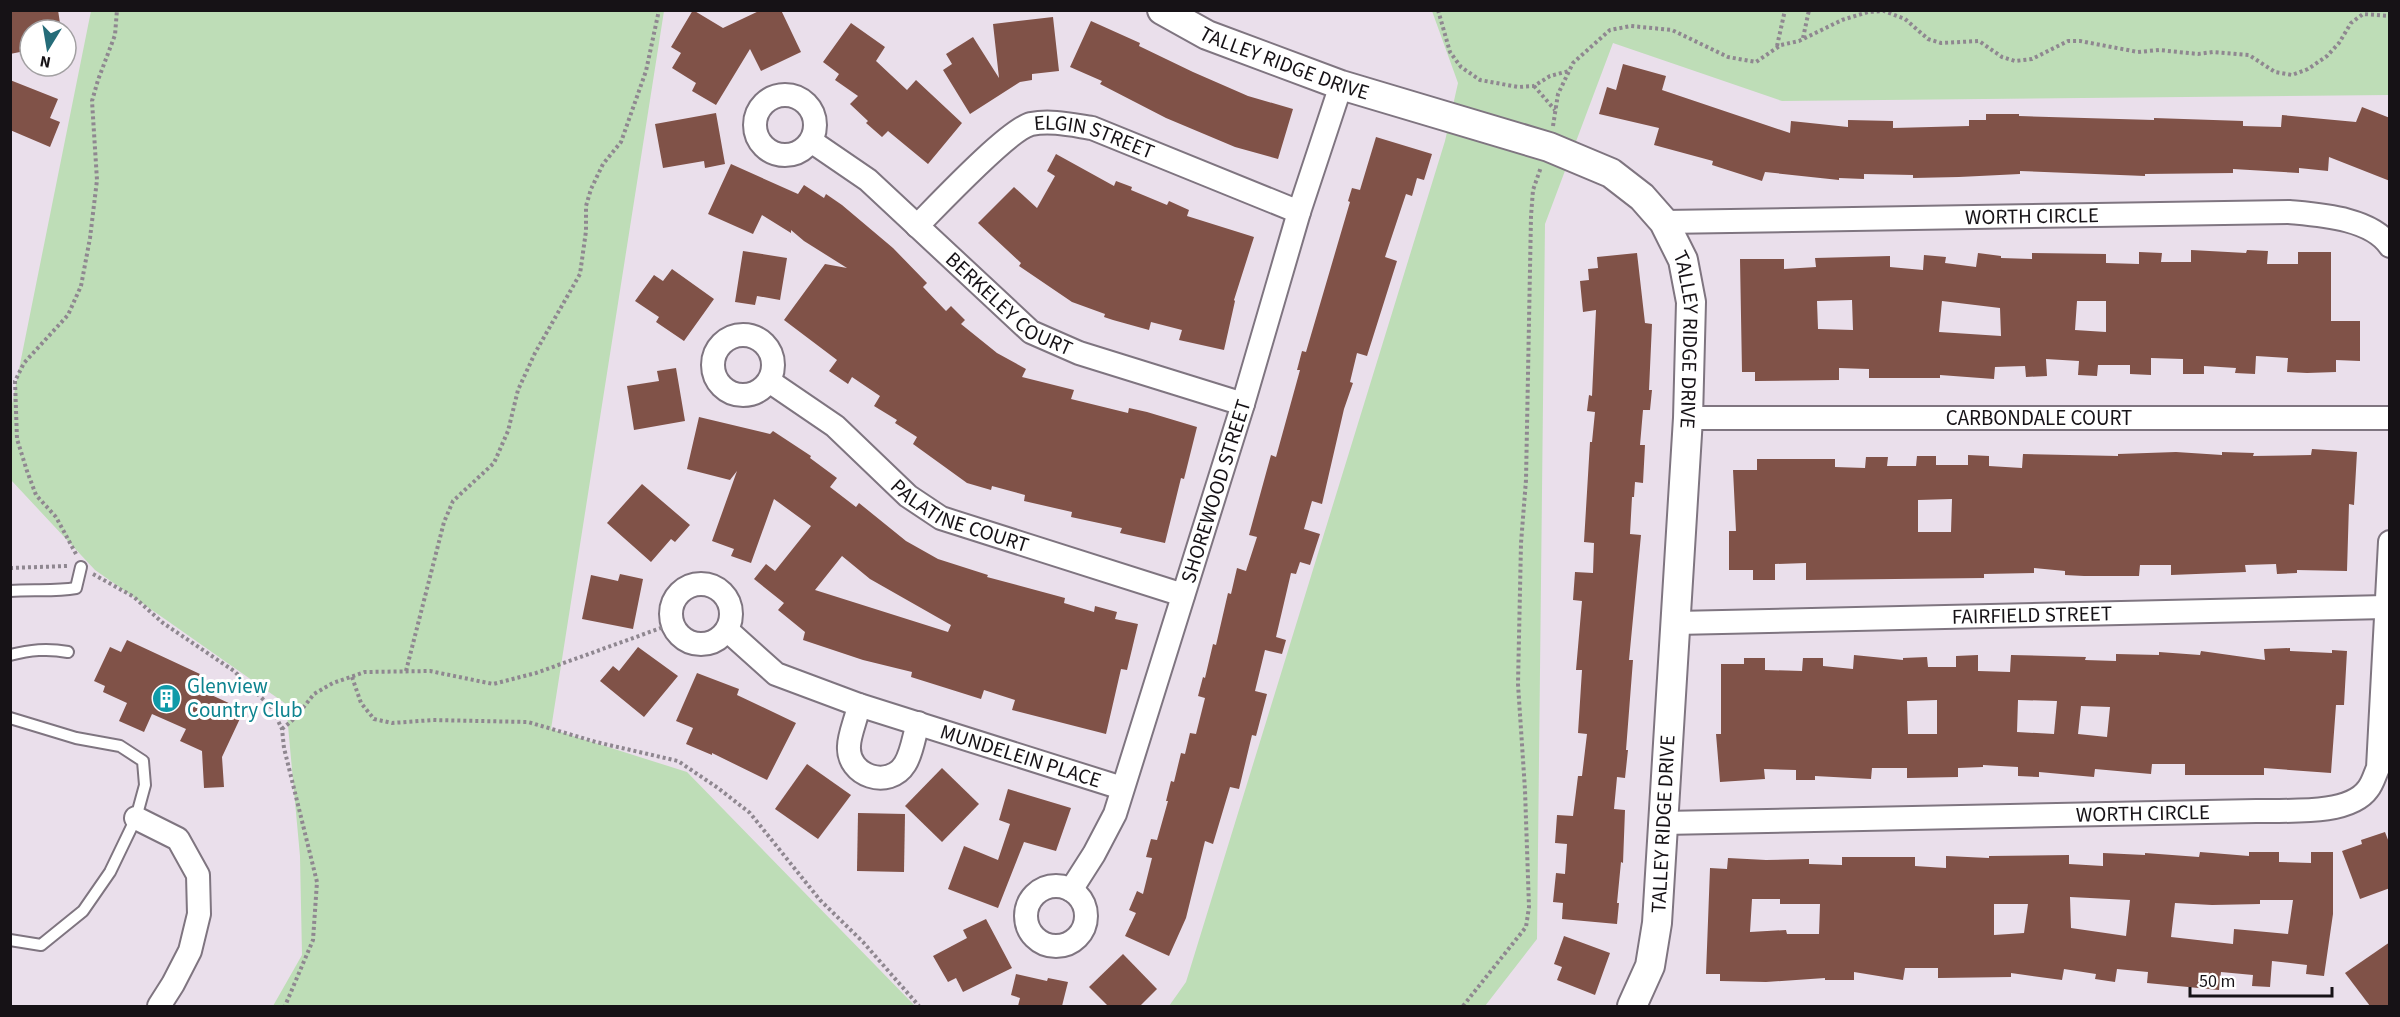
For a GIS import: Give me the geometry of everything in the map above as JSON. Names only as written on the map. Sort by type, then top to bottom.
[{"type":"street","name":"TALLEY RIDGE DRIVE","points":[[1162,10],[1207,35],[1341,85],[1549,147],[1611,173],[1642,197],[1664,222],[1683,260],[1691,302],[1688,418],[1664,824],[1658,923],[1650,966],[1638,1004]]},
{"type":"street","name":"SHOREWOOD STREET","points":[[1071,890],[1094,854],[1115,813],[1243,404],[1299,212],[1341,85]]},
{"type":"street","name":"ELGIN STREET","points":[[917,226],[1008,138],[1030,124],[1062,123],[1092,129],[1299,212]]},
{"type":"street","name":"BERKELEY COURT","points":[[811,141],[868,180],[1030,332],[1079,353],[1243,404]]},
{"type":"street","name":"WORTH CIRCLE","points":[[1664,222],[2289,212],[2331,216],[2369,229],[2390,246]]},
{"type":"street","name":"PALATINE COURT","points":[[769,381],[835,426],[908,496],[941,518],[1183,595]]},
{"type":"street","name":"CARBONDALE COURT","points":[[1688,418],[2390,418]]},
{"type":"street","name":"WORTH CIRCLE","points":[[1664,824],[2332,808],[2355,801],[2368,790],[2378,768],[2390,542]]},
{"type":"street","points":[[694,584],[714,586],[728,600],[731,610],[727,630],[721,637],[703,644],[684,639],[672,624],[670,614],[677,595],[684,588],[694,584]]},
{"type":"street","name":"FAIRFIELD STREET","points":[[1676,623],[2386,607]]},
{"type":"street","name":"MUNDELEIN PLACE","points":[[727,630],[776,674],[859,705],[1122,788]]},
{"type":"street","name":"MUNDELEIN PLACE","points":[[859,705],[849,745],[850,758],[858,770],[869,777],[889,776],[905,764],[918,723]]},
{"type":"street","points":[[136,818],[178,839],[198,875],[199,914],[190,951],[159,1006]]},
{"type":"lane","points":[[10,591],[35,589],[60,591],[76,588],[81,567]]},
{"type":"lane","points":[[10,655],[29,650],[52,649],[68,652]]},
{"type":"lane","points":[[10,718],[76,738],[120,746],[143,761],[145,785],[136,818],[110,872],[83,911],[41,945],[10,940]]},
{"type":"path","points":[[81,567],[56,517],[36,495],[27,471],[17,439],[15,381],[24,363],[68,315],[81,286],[97,180],[92,101],[115,35],[117,10]]},
{"type":"path","points":[[406,671],[444,522],[453,501],[494,463],[508,431],[518,390],[535,353],[580,274],[586,231],[586,206],[591,189],[603,164],[621,142],[646,70],[659,10]]},
{"type":"path","points":[[1438,10],[1450,52],[1461,67],[1480,80],[1518,87],[1534,86],[1550,76],[1569,71]]},
{"type":"path","points":[[1777,47],[1785,10]]},
{"type":"path","points":[[1803,39],[1809,10]]},
{"type":"path","points":[[1463,1006],[1526,927],[1529,907],[1518,684],[1521,543],[1526,480],[1533,190],[1549,147],[1558,94],[1573,63],[1610,30],[1631,26],[1672,30],[1728,57],[1756,62],[1777,47],[1803,39],[1842,20],[1868,12],[1884,11],[1905,19],[1928,39],[1941,43],[1979,41],[2002,57],[2015,61],[2032,59],[2068,41],[2080,41],[2138,52],[2159,50],[2198,54],[2213,52],[2249,55],[2276,72],[2292,75],[2308,69],[2327,56],[2339,43],[2351,23],[2363,14],[2390,15]]},
{"type":"path","points":[[1534,86],[1556,110]]},
{"type":"path","points":[[10,568],[81,567],[134,597],[163,623],[234,671],[272,708],[282,729],[284,748],[318,882],[313,940],[285,1006]]},
{"type":"path","points":[[282,729],[295,718],[314,694],[333,683],[365,672],[430,671],[493,684],[536,673],[672,624]]},
{"type":"path","points":[[352,677],[361,703],[374,719],[392,723],[433,720],[528,722],[596,742],[678,761],[750,813],[820,900],[863,942],[918,1006]]},
{"type":"green space","points":[[91,11],[664,11],[551,729],[687,772],[915,1006],[273,1006],[302,955],[300,856],[286,704],[95,570],[11,480],[11,409]]},
{"type":"green space","points":[[1432,11],[2389,11],[2389,95],[1782,101],[1613,43],[1545,224],[1537,939],[1485,1006],[1169,1006],[1186,982],[1445,141],[1458,83]]},
{"type":"building","points":[[10,10],[58,10],[59,18],[18,18],[18,52],[10,54]]},
{"type":"building","points":[[693,10],[723,28],[761,10],[781,10],[801,52],[761,71],[750,49],[716,105],[692,91],[696,83],[672,68],[681,53],[671,47]]},
{"type":"building","points":[[1053,17],[1059,71],[1032,74],[1032,80],[1020,82],[970,114],[943,70],[952,64],[946,54],[973,37],[999,78],[993,24]]},
{"type":"building","points":[[1091,21],[1140,43],[1139,46],[1193,72],[1248,96],[1293,109],[1278,159],[1235,147],[1166,118],[1100,84],[1102,81],[1070,67]]},
{"type":"building","points":[[851,23],[885,47],[876,61],[907,90],[916,80],[962,123],[928,164],[888,131],[882,137],[866,123],[868,121],[850,104],[858,96],[835,80],[839,74],[823,62]]},
{"type":"building","points":[[1623,64],[1666,76],[1662,90],[1790,133],[1791,121],[1848,127],[1848,120],[1893,121],[1893,128],[1969,126],[1969,120],[1986,120],[1986,114],[2243,121],[2243,126],[2281,127],[2282,115],[2356,122],[2362,107],[2390,118],[2390,181],[2329,157],[2328,171],[2299,168],[2299,173],[2233,169],[2233,173],[2145,174],[2145,176],[2020,171],[2020,174],[1913,178],[1913,175],[1864,174],[1864,179],[1839,178],[1839,180],[1765,172],[1762,181],[1712,165],[1713,161],[1654,145],[1659,128],[1599,114],[1607,87],[1616,90]]},
{"type":"building","points":[[10,80],[58,99],[50,118],[60,122],[50,147],[10,130]]},
{"type":"building","points":[[716,113],[725,164],[705,168],[704,161],[663,168],[655,124]]},
{"type":"building","points":[[1376,137],[1432,154],[1424,180],[1417,178],[1412,196],[1406,194],[1385,257],[1397,261],[1367,356],[1357,353],[1350,382],[1353,383],[1344,409],[1322,504],[1312,501],[1304,529],[1320,534],[1310,565],[1300,562],[1296,574],[1291,573],[1276,637],[1286,640],[1282,654],[1265,650],[1255,691],[1267,694],[1256,736],[1252,735],[1239,789],[1230,787],[1213,844],[1205,841],[1186,918],[1169,956],[1125,936],[1136,913],[1129,910],[1137,891],[1143,894],[1152,858],[1146,857],[1151,839],[1157,840],[1171,781],[1174,782],[1181,753],[1185,754],[1190,733],[1196,734],[1205,698],[1198,696],[1213,644],[1216,645],[1228,593],[1231,594],[1237,568],[1246,571],[1257,537],[1249,535],[1271,455],[1276,457],[1300,370],[1297,370],[1302,351],[1306,352],[1350,202],[1348,201],[1352,188],[1360,190]]},
{"type":"building","points":[[1056,154],[1114,186],[1116,181],[1167,205],[1169,201],[1189,210],[1187,216],[1254,237],[1234,300],[1224,350],[1179,340],[1182,330],[1151,322],[1149,330],[1104,317],[1105,314],[1072,302],[1019,266],[1021,263],[978,223],[1014,187],[1037,208],[1055,176],[1047,171]]},
{"type":"building","points":[[731,164],[798,194],[804,185],[824,198],[826,194],[842,205],[893,248],[927,283],[923,287],[946,311],[951,306],[965,320],[961,324],[997,353],[1026,369],[1022,377],[1074,390],[1071,399],[1128,413],[1129,408],[1147,412],[1197,427],[1184,479],[1181,478],[1165,543],[1120,533],[1122,528],[1071,517],[1072,512],[1024,501],[1025,495],[992,486],[991,490],[967,483],[913,444],[917,437],[895,423],[897,420],[874,406],[880,396],[852,377],[848,384],[829,371],[837,360],[784,320],[825,264],[847,268],[804,241],[791,230],[791,233],[762,215],[753,234],[708,214]]},
{"type":"building","points":[[2191,250],[2246,253],[2247,250],[2268,251],[2267,264],[2298,264],[2298,252],[2331,252],[2331,321],[2360,321],[2360,361],[2336,360],[2336,372],[2307,373],[2287,372],[2288,358],[2256,356],[2255,374],[2235,373],[2236,368],[2204,366],[2204,374],[2183,374],[2183,359],[2151,358],[2151,375],[2130,374],[2130,365],[2098,365],[2097,376],[2078,375],[2079,361],[2046,359],[2047,376],[2026,377],[2025,366],[1995,367],[1994,379],[1940,375],[1940,378],[1869,378],[1869,369],[1839,368],[1839,380],[1755,381],[1755,372],[1742,372],[1740,259],[1784,259],[1784,269],[1816,267],[1815,258],[1890,256],[1890,267],[1923,270],[1924,255],[1946,257],[1945,263],[1976,267],[1978,253],[2001,256],[2001,258],[2032,259],[2032,253],[2106,254],[2106,263],[2139,264],[2139,252],[2162,253],[2161,262],[2191,262]],"holes":[[[1852,300],[1853,330],[1818,329],[1817,301]],[[1942,301],[2000,308],[2001,336],[1939,332]],[[2077,301],[2106,301],[2106,332],[2075,330]]]},
{"type":"building","points":[[743,251],[787,258],[780,300],[757,296],[755,305],[735,302]]},
{"type":"building","points":[[1637,253],[1645,323],[1652,324],[1649,390],[1652,390],[1650,410],[1643,410],[1640,445],[1645,445],[1643,483],[1635,482],[1634,497],[1632,497],[1630,534],[1641,535],[1629,660],[1633,660],[1626,750],[1628,750],[1625,778],[1617,777],[1614,809],[1625,810],[1617,924],[1562,919],[1563,903],[1553,902],[1556,873],[1565,874],[1567,844],[1555,843],[1557,815],[1573,816],[1578,776],[1582,776],[1587,734],[1578,733],[1582,670],[1576,670],[1582,601],[1573,600],[1575,572],[1593,573],[1594,543],[1584,542],[1590,442],[1592,442],[1595,412],[1587,411],[1589,395],[1592,396],[1596,310],[1583,312],[1580,281],[1589,280],[1588,269],[1598,268],[1597,257]]},
{"type":"building","points":[[672,269],[714,299],[684,341],[656,322],[659,317],[635,301],[654,275],[663,281]]},
{"type":"building","points":[[676,368],[685,421],[634,430],[627,386],[659,381],[657,371]]},
{"type":"building","points":[[699,417],[770,434],[773,431],[811,456],[810,458],[837,478],[830,487],[856,507],[859,503],[906,541],[938,559],[988,575],[987,577],[1065,598],[1064,603],[1094,612],[1095,606],[1117,612],[1115,619],[1138,624],[1127,670],[1121,669],[1106,734],[1012,710],[1015,700],[984,690],[981,699],[911,677],[912,672],[863,660],[803,640],[805,632],[778,610],[784,603],[754,579],[766,564],[775,571],[811,526],[774,499],[751,563],[731,556],[734,549],[712,541],[737,471],[730,480],[687,469]],"holes":[[[842,556],[870,579],[951,625],[948,632],[815,590]]]},
{"type":"building","points":[[2312,449],[2357,452],[2354,505],[2349,504],[2347,571],[2297,570],[2297,573],[2277,574],[2276,564],[2245,565],[2246,572],[2171,575],[2171,565],[2140,565],[2139,576],[2065,575],[2065,571],[2034,568],[2034,573],[1984,574],[1984,578],[1806,580],[1806,563],[1775,564],[1775,580],[1753,580],[1753,570],[1729,570],[1729,531],[1736,531],[1733,470],[1757,470],[1757,459],[1835,459],[1835,467],[1865,468],[1866,457],[1888,457],[1887,466],[1916,466],[1917,456],[1936,456],[1936,465],[1968,465],[1968,455],[1989,456],[1989,466],[2022,468],[2023,454],[2118,456],[2118,454],[2176,452],[2222,455],[2222,452],[2254,453],[2253,456],[2311,455]],"holes":[[[1952,499],[1951,532],[1918,532],[1918,500]]]},
{"type":"building","points":[[642,484],[690,525],[675,542],[671,539],[651,562],[607,523]]},
{"type":"building","points":[[620,574],[643,579],[633,629],[582,619],[591,575],[618,581]]},
{"type":"building","name":"Glenview Country Club","points":[[127,640],[200,674],[194,687],[244,710],[222,757],[224,787],[204,788],[202,751],[180,741],[186,729],[152,714],[144,732],[119,721],[127,703],[103,692],[105,686],[94,681],[110,647],[121,652]]},
{"type":"building","points":[[638,647],[678,676],[644,717],[600,681],[613,666],[619,671]]},
{"type":"building","points":[[2290,648],[2290,651],[2332,653],[2332,650],[2347,651],[2344,705],[2336,705],[2331,773],[2264,768],[2264,775],[2185,775],[2185,764],[2152,764],[2151,774],[2095,769],[2094,777],[2039,772],[2039,777],[2018,776],[2018,767],[1983,765],[1983,767],[1958,768],[1958,777],[1907,778],[1907,768],[1872,768],[1871,779],[1815,776],[1815,780],[1796,780],[1796,770],[1764,769],[1765,779],[1720,782],[1716,734],[1721,734],[1721,664],[1744,664],[1744,658],[1765,658],[1765,670],[1802,671],[1803,658],[1823,658],[1823,666],[1853,669],[1854,655],[1903,660],[1903,658],[1927,657],[1928,667],[1956,667],[1956,656],[1978,655],[1978,671],[2010,672],[2011,655],[2086,657],[2085,660],[2116,661],[2116,654],[2159,655],[2159,652],[2200,655],[2201,651],[2265,660],[2264,649]],"holes":[[[1937,700],[1937,734],[1908,734],[1907,701]],[[2018,700],[2057,701],[2054,734],[2017,732]],[[2081,706],[2110,707],[2107,737],[2078,734]]]},
{"type":"building","points":[[697,673],[739,689],[737,695],[796,723],[767,780],[712,753],[712,755],[686,744],[693,728],[676,721]]},
{"type":"building","points":[[807,764],[851,795],[818,839],[775,809]]},
{"type":"building","points":[[942,768],[979,804],[942,842],[905,806]]},
{"type":"building","points":[[1008,789],[1071,808],[1056,851],[1024,842],[998,908],[948,889],[964,846],[998,860],[1010,824],[999,820]]},
{"type":"building","points":[[858,813],[905,814],[904,872],[857,871]]},
{"type":"building","points":[[2385,832],[2390,845],[2390,888],[2360,899],[2342,851],[2362,844],[2361,840]]},
{"type":"building","points":[[2200,852],[2249,856],[2249,852],[2279,852],[2279,862],[2311,863],[2311,852],[2333,852],[2333,914],[2324,976],[2306,974],[2307,965],[2272,961],[2270,987],[2252,986],[2253,975],[2221,972],[2219,990],[2147,983],[2148,972],[2117,969],[2115,982],[2095,979],[2096,974],[2064,969],[2062,980],[2011,973],[2011,977],[1938,978],[1938,968],[1905,968],[1903,980],[1854,972],[1854,980],[1825,980],[1825,978],[1766,982],[1720,981],[1720,974],[1706,974],[1710,868],[1727,869],[1728,858],[1809,859],[1809,864],[1842,865],[1842,857],[1915,857],[1915,866],[1946,868],[1946,856],[1989,858],[1989,856],[2069,855],[2069,864],[2103,866],[2103,853],[2199,857]],"holes":[[[2070,897],[2130,900],[2126,936],[2071,928]],[[1752,899],[1780,899],[1780,904],[1820,904],[1819,934],[1787,934],[1786,930],[1750,932]],[[2260,900],[2293,900],[2288,934],[2234,929],[2233,944],[2171,937],[2175,903],[2260,904]],[[1994,904],[2028,904],[2024,933],[1994,935]]]},
{"type":"building","points":[[986,919],[1012,968],[963,992],[956,978],[948,982],[933,956],[967,938],[963,930]]},
{"type":"building","points":[[1564,936],[1610,953],[1595,995],[1557,980],[1562,967],[1554,964]]},
{"type":"building","points":[[2390,942],[2390,1006],[2370,1006],[2345,973]]},
{"type":"building","points":[[1123,954],[1157,989],[1140,1006],[1108,1006],[1089,987]]},
{"type":"building","points":[[1016,974],[1047,981],[1048,978],[1068,982],[1062,1006],[1018,1006],[1020,998],[1011,995]]},
{"type":"place","name":"Glenview Country Club","points":[[166,698]]}]
